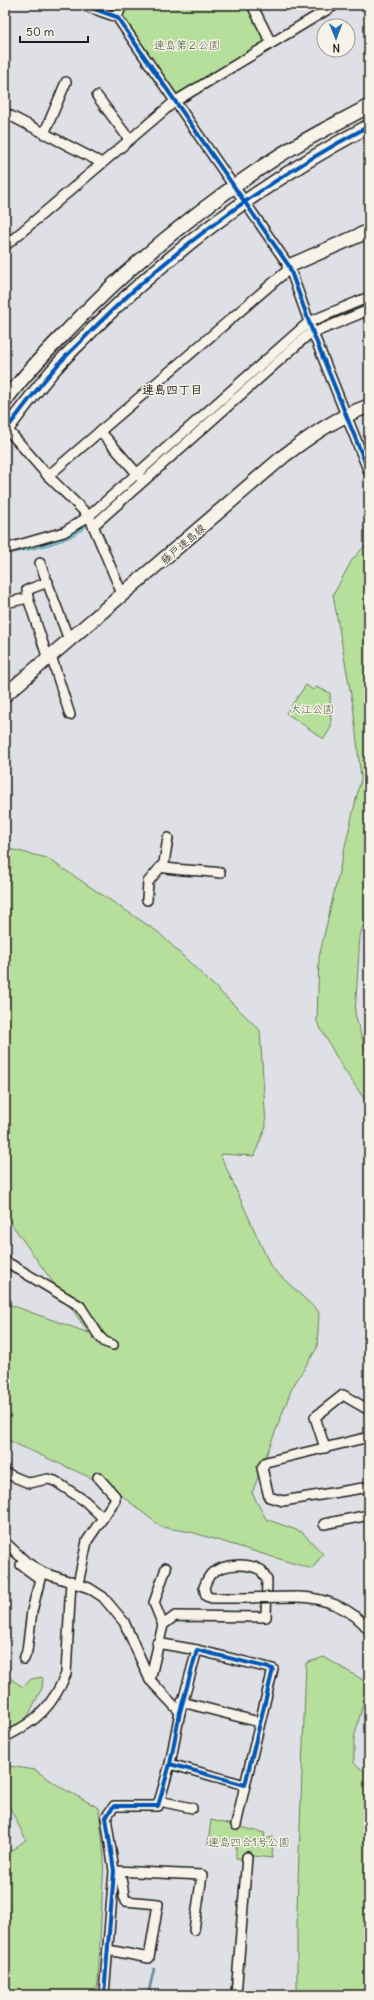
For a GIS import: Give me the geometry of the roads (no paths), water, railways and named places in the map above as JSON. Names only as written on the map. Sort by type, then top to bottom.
[{"type":"street","points":[[83,5],[116,17],[289,268],[313,333],[369,472]]},
{"type":"street","points":[[116,17],[122,5]]},
{"type":"street","points":[[252,5],[271,43]]},
{"type":"street","points":[[5,246],[174,102],[335,5]]},
{"type":"street","points":[[44,134],[66,82]]},
{"type":"street","points":[[97,96],[130,140]]},
{"type":"street","points":[[5,401],[48,350],[105,292],[160,242],[272,160],[369,106]]},
{"type":"street","points":[[5,113],[102,163]]},
{"type":"street","points":[[123,596],[91,521],[5,429],[57,365],[138,286],[174,254],[243,202],[329,148],[369,126]]},
{"type":"street","points":[[48,476],[289,268],[369,231]]},
{"type":"street","points":[[5,549],[64,532],[91,521],[309,322],[369,297]]},
{"type":"street","points":[[140,477],[308,335],[369,310]]},
{"type":"street","name":"藤戸連島線","points":[[5,695],[123,596],[285,455],[320,429],[345,414],[369,406]]},
{"type":"street","points":[[100,431],[140,477]]},
{"type":"street","points":[[40,563],[69,640]]},
{"type":"street","points":[[48,582],[27,590],[28,598],[70,715]]},
{"type":"street","points":[[10,602],[28,598]]},
{"type":"street","points":[[147,900],[148,882],[166,857],[168,838]]},
{"type":"street","points":[[160,867],[178,871],[199,870],[220,873]]},
{"type":"street","points":[[5,1261],[80,1306],[99,1336],[105,1342],[114,1345]]},
{"type":"street","points":[[325,1448],[315,1417],[343,1395],[369,1410]]},
{"type":"street","points":[[369,1437],[266,1462],[262,1468],[269,1497],[284,1501],[369,1487]]},
{"type":"street","points":[[5,1473],[29,1483],[48,1479],[54,1481],[84,1501],[103,1518]]},
{"type":"street","points":[[5,1737],[34,1720],[45,1711],[66,1674],[75,1582],[87,1541],[113,1505],[115,1496],[98,1477]]},
{"type":"street","points":[[324,1524],[369,1515]]},
{"type":"street","points":[[5,1542],[26,1562],[44,1573],[75,1582],[89,1588],[103,1597],[124,1622],[150,1680],[180,1712]]},
{"type":"street","points":[[17,1553],[19,1563],[40,1579],[32,1611],[28,1651],[24,1659]]},
{"type":"street","points":[[150,1680],[163,1625],[175,1616],[266,1617],[267,1580],[265,1574],[254,1566],[245,1565],[224,1567],[212,1574],[204,1587],[204,1594],[212,1598],[242,1598],[297,1597],[318,1599],[347,1611],[369,1630]]},
{"type":"street","points":[[163,1625],[154,1604],[166,1568]]},
{"type":"street","points":[[158,1643],[197,1650],[273,1668],[259,1722],[236,1825]]},
{"type":"street","points":[[108,1950],[149,1958],[158,1904],[125,1901],[117,1872],[106,1817],[114,1806],[158,1806],[170,1764],[182,1702],[197,1650]]},
{"type":"street","points":[[182,1702],[259,1722]]},
{"type":"street","points":[[170,1764],[245,1785]]},
{"type":"street","points":[[159,1801],[192,1808]]},
{"type":"street","points":[[236,1995],[247,1857]]},
{"type":"street","points":[[117,1872],[202,1875],[194,1930]]},
{"type":"street","points":[[104,1995],[117,1872]]},
{"type":"water","points":[[369,301],[369,307],[307,332],[94,521],[92,517],[305,327]]},
{"type":"water","points":[[87,521],[88,525],[70,537],[49,545],[5,555],[5,550]]},
{"type":"waterway","points":[[148,1995],[154,1969]]},
{"type":"district","name":"連島四丁目","points":[[172,389]]},
{"type":"park label","name":"連島第２公園","points":[[187,45]]},
{"type":"park label","name":"大江公園","points":[[312,709]]},
{"type":"park label","name":"連島四合1号公園","points":[[249,1842]]}]
